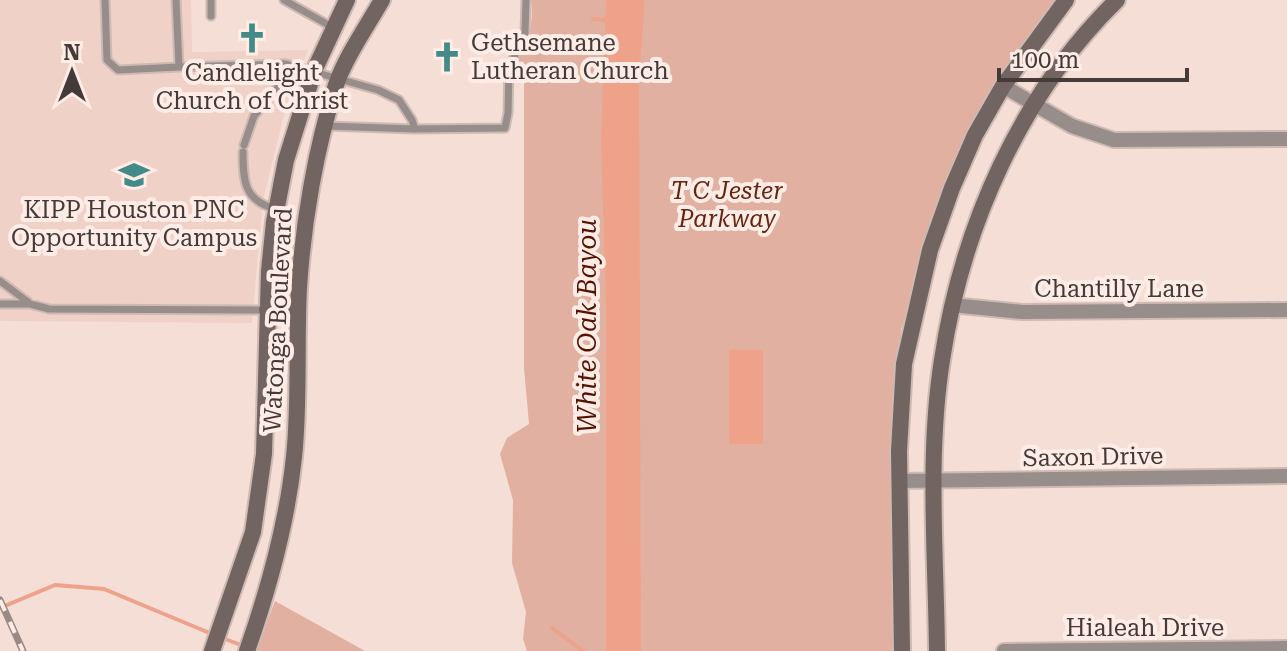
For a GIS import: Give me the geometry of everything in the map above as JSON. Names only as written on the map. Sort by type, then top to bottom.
[{"type":"main road","name":"Watonga Boulevard","points":[[212,651],[253,532],[264,454],[267,310],[276,209],[286,160],[314,71],[347,0]]},
{"type":"main road","name":"Watonga Boulevard","points":[[247,651],[282,533],[294,456],[298,310],[304,229],[316,164],[338,79],[382,0]]},
{"type":"main road","points":[[902,651],[899,481],[904,364],[930,250],[975,135],[1003,86],[1066,0]]},
{"type":"main road","points":[[937,651],[937,415],[941,361],[952,305],[978,221],[1000,167],[1032,104],[1117,0]]},
{"type":"main road","points":[[267,310],[298,310]]},
{"type":"street","points":[[1003,86],[1072,126],[1114,140],[1287,139]]},
{"type":"street","name":"Chantilly Lane","points":[[952,305],[1022,312],[1287,310]]},
{"type":"street","name":"Saxon Drive","points":[[899,481],[1287,476]]},
{"type":"street","name":"Hialeah Drive","points":[[1004,651],[1287,648]]},
{"type":"lane","points":[[105,0],[107,60],[118,70],[283,64],[378,90],[399,100],[415,129]]},
{"type":"lane","points":[[176,0],[179,67]]},
{"type":"lane","points":[[211,0],[211,16]]},
{"type":"lane","points":[[284,0],[334,28]]},
{"type":"lane","points":[[326,126],[505,128],[509,68],[525,33],[526,0]]},
{"type":"lane","points":[[276,209],[264,206],[251,196],[243,174],[243,148],[254,116],[284,80],[283,64]]},
{"type":"lane","points":[[0,281],[30,304]]},
{"type":"lane","points":[[0,304],[30,304],[49,309],[267,310]]},
{"type":"shaded area","name":"KIPP Houston PNC Opportunity Campus","points":[[0,0],[191,0],[192,52],[308,50],[288,99],[263,200],[252,323],[0,321]]},
{"type":"shaded area","points":[[606,0],[645,0],[639,79],[641,651],[606,651],[606,307],[601,141]]},
{"type":"shaded area","points":[[729,350],[763,350],[763,444],[729,444]]},
{"type":"green space","name":"T C Jester Parkway","points":[[531,0],[1056,0],[1003,75],[901,329],[891,465],[896,651],[527,651],[523,639],[526,612],[512,563],[513,500],[500,454],[507,438],[529,424],[524,368],[524,62],[516,61],[530,32]]},
{"type":"green space","points":[[275,601],[365,651],[256,651]]},
{"type":"waterway","points":[[593,19],[606,20]]},
{"type":"waterway","points":[[0,608],[55,585],[104,589],[212,634]]},
{"type":"waterway","points":[[552,628],[583,651]]},
{"type":"waterway","points":[[220,637],[246,647]]},
{"type":"railway","points":[[0,600],[23,651]]},
{"type":"place","name":"Candlelight Church of Christ","points":[[252,38]]},
{"type":"place","name":"Gethsemane Lutheran Church","points":[[447,57]]},
{"type":"place","name":"KIPP Houston PNC Opportunity Campus","points":[[134,175]]},
{"type":"water label","name":"White Oak Bayou","points":[[587,326]]}]
